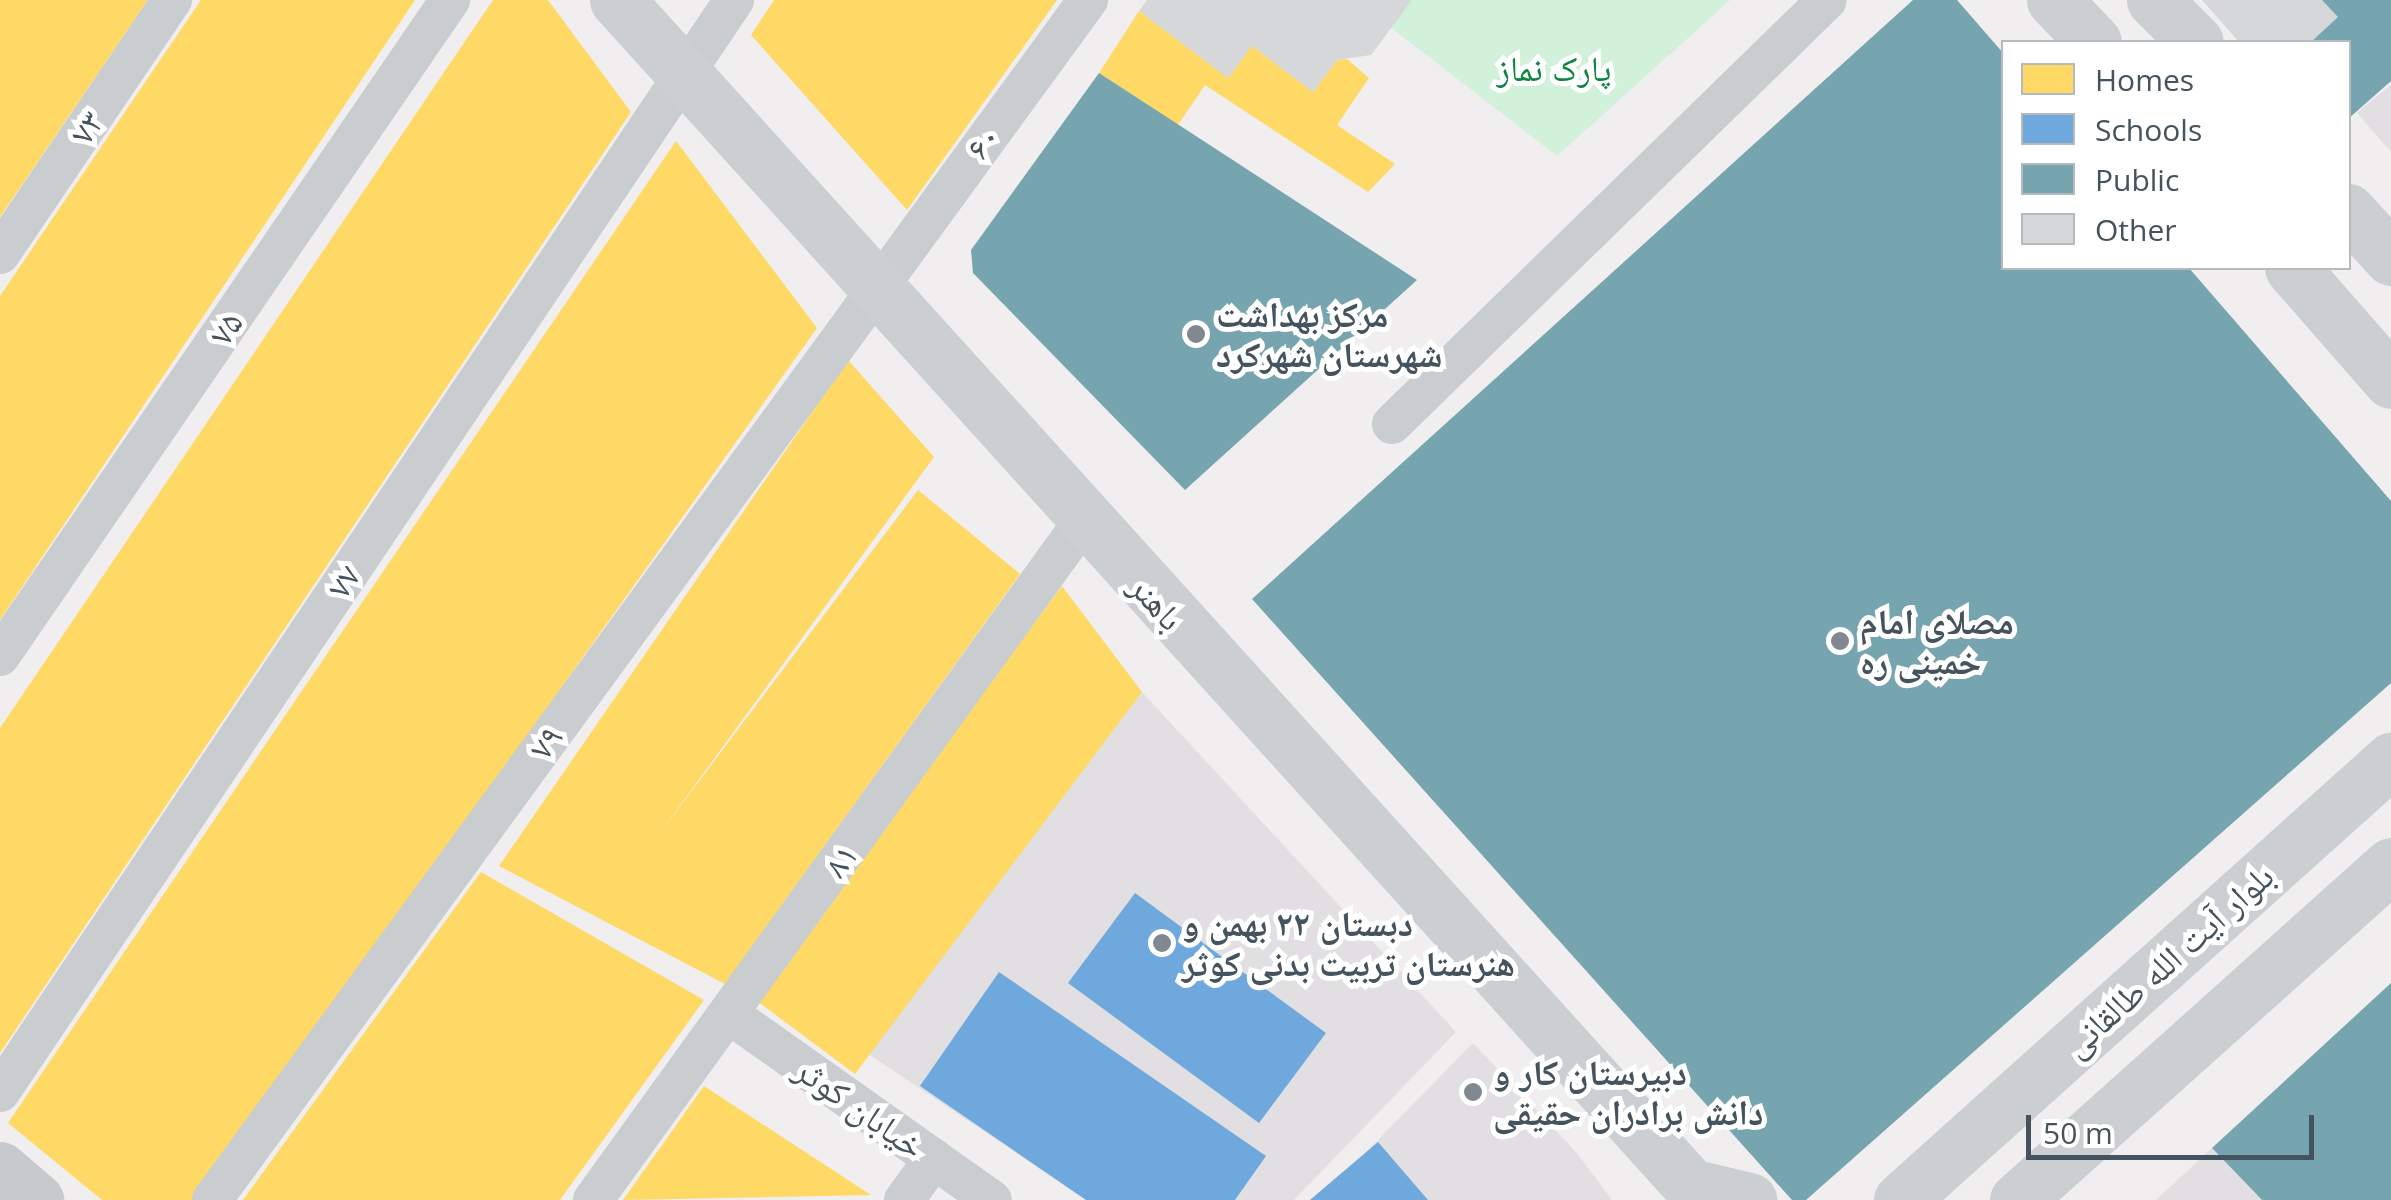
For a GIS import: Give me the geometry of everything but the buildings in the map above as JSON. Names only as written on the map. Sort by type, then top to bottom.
[{"type":"main road","name":"باهنر","points":[[617,0],[686,71],[1693,1195]]},
{"type":"main road","points":[[2054,0],[2092,40]]},
{"type":"main road","points":[[2154,0],[2194,40]]},
{"type":"main road","points":[[2351,214],[2391,258]]},
{"type":"main road","points":[[2294,270],[2391,380]]},
{"type":"main road","name":"بلوار آیت الله طالقانی","points":[[1896,1197],[2391,760]]},
{"type":"main road","points":[[2016,1200],[2391,866]]},
{"type":"main road","points":[[0,1169],[36,1200]]},
{"type":"main road","points":[[1693,1195],[1749,1200]]},
{"type":"street","name":"۷۳","points":[[0,254],[172,0]]},
{"type":"street","name":"۷۵","points":[[0,656],[450,0]]},
{"type":"street","name":"۷۷","points":[[0,1092],[734,0]]},
{"type":"street","name":"۶۰","points":[[877,284],[1088,0]]},
{"type":"street","points":[[1392,424],[1827,0]]},
{"type":"street","name":"۷۹","points":[[212,1200],[877,284]]},
{"type":"street","name":"۸۱","points":[[593,1200],[1085,519]]},
{"type":"street","name":"خیابان کوثر","points":[[729,1014],[992,1200]]},
{"type":"street","points":[[904,1200],[934,1159]]},
{"type":"shaded area","points":[[2391,85],[2391,152],[2357,113]]},
{"type":"shaded area","name":"دبستان ۲۲ بهمن و هنرستان تربیت بدنی کوثر","points":[[1142,692],[1456,1032],[1294,1200],[1086,1200],[867,1053]]},
{"type":"shaded area","name":"دبیرستان کار و دانش برادران حقیقی","points":[[1473,1043],[1576,1152],[1612,1200],[1319,1200]]},
{"type":"shaded area","points":[[2212,1148],[2262,1200],[2156,1200]]},
{"type":"green space","name":"پارک نماز","points":[[1387,0],[1730,0],[1557,156],[1376,16]]},
{"type":"place","name":"مرکز بهداشت شهرستان شهرکرد","points":[[1196,334]]},
{"type":"place","name":"مصلای امام خمینی ره","points":[[1840,641]]},
{"type":"place","name":"دبستان ۲۲ بهمن و هنرستان تربیت بدنی کوثر","points":[[1162,943]]},
{"type":"place","name":"دبیرستان کار و دانش برادران حقیقی","points":[[1473,1092]]}]
